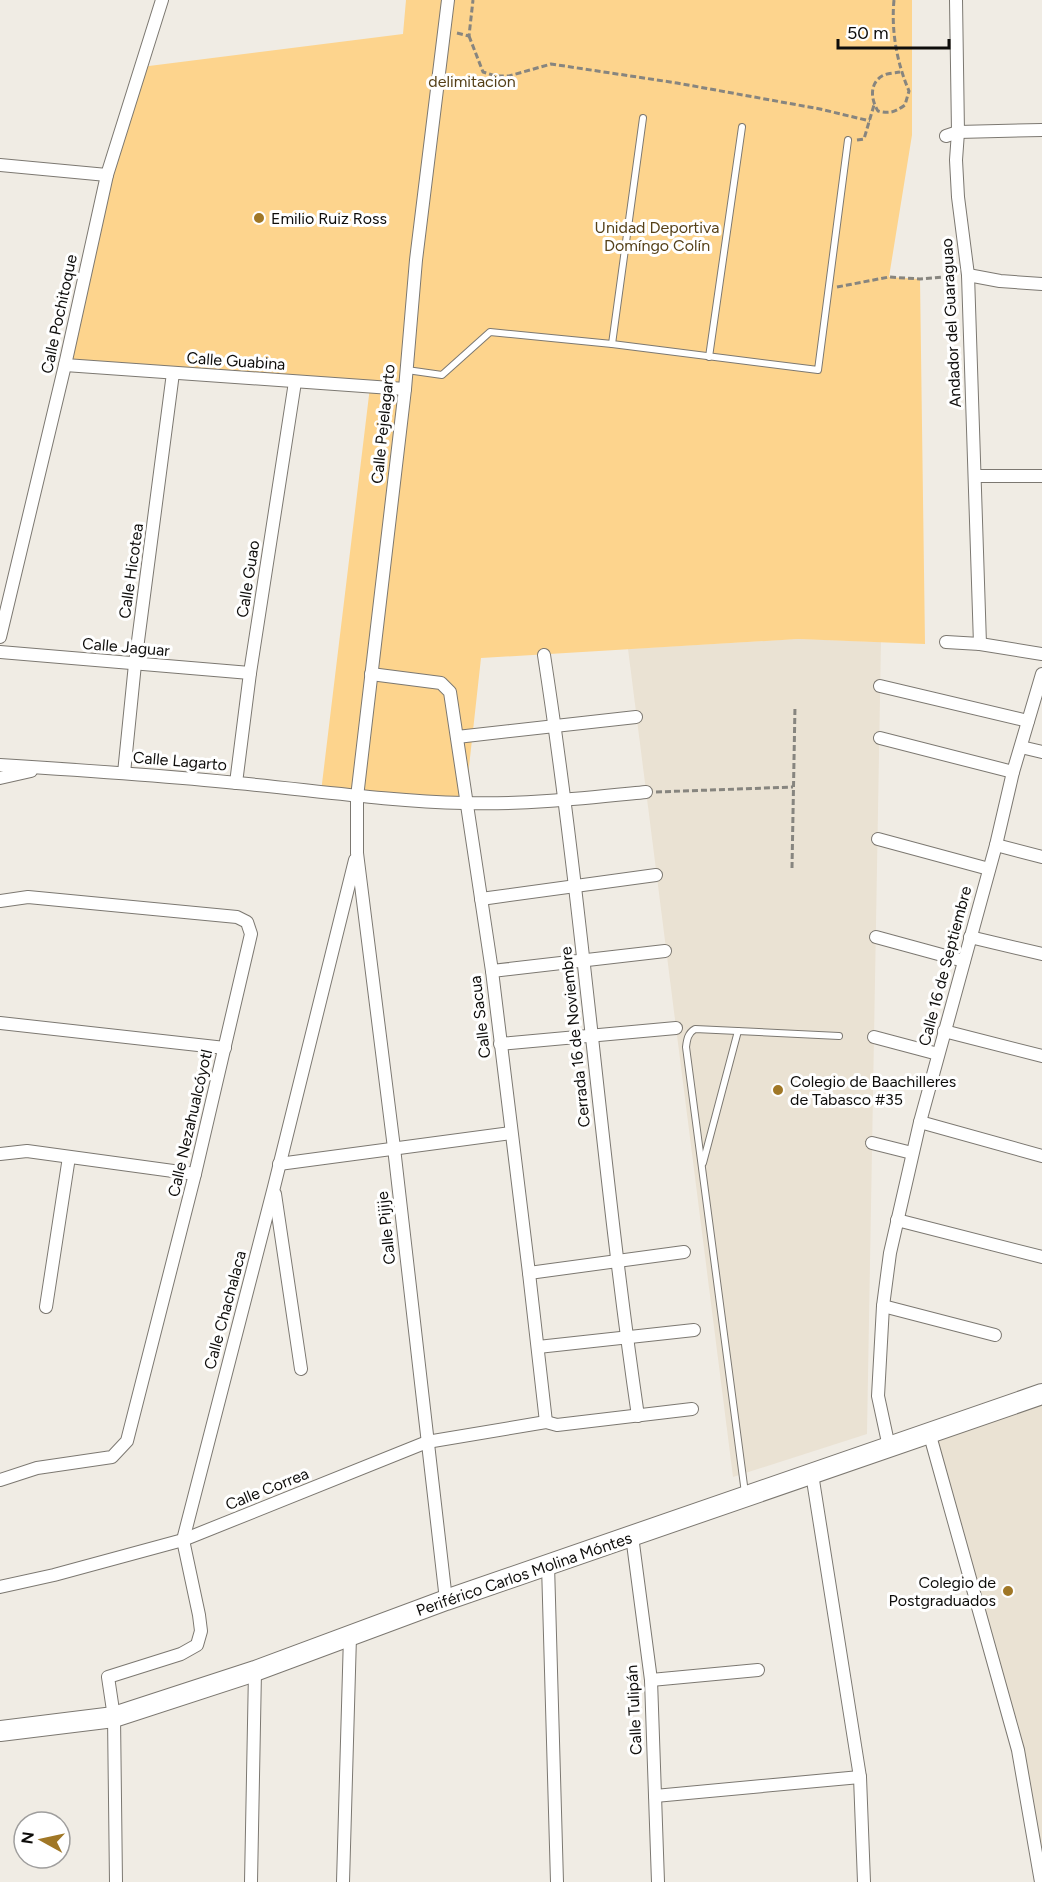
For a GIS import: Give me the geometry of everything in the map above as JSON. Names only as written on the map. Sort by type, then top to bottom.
[{"type":"main road","name":"Periférico Carlos Molina Móntes","points":[[0,1731],[114,1717],[255,1671],[446,1600],[929,1432],[1031,1400]]},
{"type":"street","name":"Calle Pochitoque","points":[[0,638],[65,365],[107,175],[162,0]]},
{"type":"street","name":"Calle Pejelagarto","points":[[357,853],[357,797],[405,389],[416,260],[448,0]]},
{"type":"street","name":"Andador del Guaraguao","points":[[956,0],[958,132],[956,160],[958,197],[968,275],[980,644]]},
{"type":"street","points":[[946,136],[958,132],[1042,130]]},
{"type":"street","points":[[0,165],[107,175]]},
{"type":"street","points":[[968,275],[999,281],[1042,284]]},
{"type":"street","name":"Calle Guabina","points":[[65,365],[405,389]]},
{"type":"street","name":"Calle Hicotea","points":[[124,773],[135,664],[173,373]]},
{"type":"street","name":"Calle Guao","points":[[236,783],[250,673],[295,382]]},
{"type":"street","points":[[976,476],[1042,476]]},
{"type":"street","points":[[946,642],[980,644],[1042,654]]},
{"type":"street","name":"Calle Jaguar","points":[[0,652],[250,673]]},
{"type":"street","name":"Cerrada 16 de Noviembre","points":[[544,655],[565,800],[638,1416]]},
{"type":"street","name":"Calle Sacua","points":[[371,674],[441,683],[450,692],[492,971],[546,1422]]},
{"type":"street","name":"Calle 16 de Septiembre","points":[[889,1447],[878,1396],[883,1306],[890,1252],[920,1122],[996,845],[1013,772],[1042,674]]},
{"type":"street","points":[[880,686],[1028,721]]},
{"type":"street","points":[[457,737],[636,717]]},
{"type":"street","points":[[880,738],[1013,772]]},
{"type":"street","points":[[1021,747],[1042,752]]},
{"type":"street","name":"Calle Lagarto","points":[[0,765],[236,783],[357,797],[465,803],[565,800],[646,792]]},
{"type":"street","points":[[0,778],[42,768]]},
{"type":"street","points":[[878,839],[989,869]]},
{"type":"street","points":[[996,845],[1042,857]]},
{"type":"street","name":"Calle Pijije","points":[[357,853],[394,1148],[446,1600]]},
{"type":"street","name":"Calle Chachalaca","points":[[114,1717],[108,1677],[181,1654],[197,1645],[201,1631],[183,1540],[357,853]]},
{"type":"street","points":[[481,899],[656,875]]},
{"type":"street","name":"Calle Nezahualcóyotl","points":[[0,902],[28,897],[237,917],[247,922],[251,934],[195,1174],[127,1441],[112,1457],[37,1468],[0,1480]]},
{"type":"street","points":[[876,937],[964,961]]},
{"type":"street","points":[[970,937],[1042,954]]},
{"type":"street","points":[[492,971],[665,951]]},
{"type":"street","points":[[0,1023],[225,1048]]},
{"type":"street","points":[[500,1044],[676,1028]]},
{"type":"street","points":[[945,1030],[1042,1056]]},
{"type":"street","points":[[874,1037],[938,1054]]},
{"type":"street","points":[[920,1122],[1042,1156]]},
{"type":"street","points":[[279,1164],[511,1133]]},
{"type":"street","points":[[872,1143],[912,1153]]},
{"type":"street","points":[[0,1154],[27,1151],[195,1174]]},
{"type":"street","points":[[46,1307],[69,1157]]},
{"type":"street","points":[[274,1187],[301,1370]]},
{"type":"street","points":[[897,1220],[1042,1257]]},
{"type":"street","points":[[529,1272],[684,1252]]},
{"type":"street","points":[[883,1306],[995,1335]]},
{"type":"street","points":[[538,1347],[694,1330]]},
{"type":"street","name":"Calle Correa","points":[[0,1587],[54,1575],[183,1540],[427,1442],[546,1422],[552,1425],[692,1408]]},
{"type":"street","points":[[929,1432],[1018,1750],[1041,1882]]},
{"type":"street","points":[[812,1474],[860,1777],[864,1882]]},
{"type":"street","name":"Calle Tulipán","points":[[632,1536],[651,1680],[658,1882]]},
{"type":"street","points":[[548,1565],[557,1882]]},
{"type":"street","points":[[343,1882],[350,1636]]},
{"type":"street","points":[[651,1680],[758,1670]]},
{"type":"street","points":[[251,1882],[255,1671]]},
{"type":"street","points":[[114,1717],[116,1882]]},
{"type":"street","points":[[655,1796],[860,1777]]},
{"type":"lane","points":[[612,344],[644,118]]},
{"type":"lane","points":[[709,357],[742,128]]},
{"type":"lane","points":[[406,370],[442,375],[490,332],[612,344],[818,370],[848,140]]},
{"type":"lane","points":[[746,1496],[686,1047],[687,1039],[690,1032],[695,1029],[839,1036]]},
{"type":"lane","points":[[702,1166],[738,1031]]},
{"type":"path","points":[[473,0],[469,36],[483,72],[495,76],[509,76],[551,64],[776,101],[870,121]]},
{"type":"path","points":[[874,105],[878,111],[896,112],[905,105],[909,91],[900,72],[894,33],[894,0]]},
{"type":"path","points":[[444,29],[469,36]]},
{"type":"path","points":[[848,140],[864,139],[874,105],[872,89],[878,79],[883,75],[900,72]]},
{"type":"path","points":[[830,288],[889,277],[920,279],[968,275]]},
{"type":"path","points":[[792,868],[795,706]]},
{"type":"path","points":[[646,792],[793,787]]},
{"type":"shaded area","name":"Colegio de Baachilleres de Tabasco #35","points":[[798,639],[881,642],[867,1434],[733,1477],[628,649]]},
{"type":"shaded area","name":"Colegio de Postgraduados","points":[[1042,1394],[1042,1882],[1018,1750],[929,1432]]},
{"type":"green space","name":"Unidad Deportiva Domíngo Colín","points":[[406,0],[912,0],[912,135],[889,277],[920,279],[925,644],[798,639],[481,658],[465,803],[321,792],[370,387],[65,365],[107,175],[141,67],[403,34]]},
{"type":"place","name":"Emilio Ruiz Ross","points":[[259,218]]},
{"type":"place","name":"Colegio de Baachilleres de Tabasco #35","points":[[778,1090]]},
{"type":"place","name":"Colegio de Postgraduados","points":[[1008,1591]]},
{"type":"park label","name":"delimitacion","points":[[472,81]]}]
